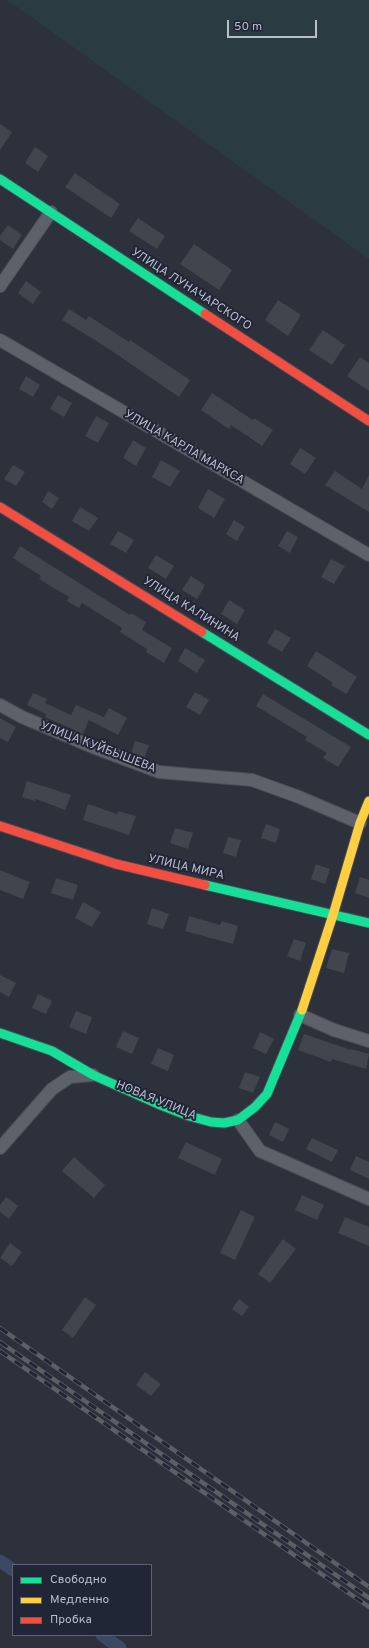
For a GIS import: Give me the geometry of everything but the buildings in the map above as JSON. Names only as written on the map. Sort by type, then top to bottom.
[{"type":"street","name":"УЛИЦА ЛУНАЧАРСКОГО","points":[[0,179],[369,422]]},
{"type":"street","points":[[0,286],[51,212]]},
{"type":"street","name":"УЛИЦА КАРЛА МАРКСА","points":[[0,340],[369,555]]},
{"type":"street","name":"УЛИЦА КАЛИНИНА","points":[[0,506],[369,735]]},
{"type":"street","name":"УЛИЦА КУЙБЫШЕВА","points":[[0,705],[22,717],[95,748],[159,772],[252,780],[360,822]]},
{"type":"street","points":[[369,801],[360,822],[300,1015],[267,1094],[255,1108],[238,1120],[260,1151],[369,1199]]},
{"type":"street","name":"УЛИЦА МИРА","points":[[0,826],[116,864],[369,923]]},
{"type":"street","points":[[300,1015],[334,1030],[369,1041]]},
{"type":"street","name":"НОВАЯ УЛИЦА","points":[[0,1033],[52,1051],[93,1075],[189,1116],[211,1122],[238,1120]]},
{"type":"street","points":[[0,1148],[52,1089],[70,1077],[93,1075]]},
{"type":"shaded area","points":[[6,0],[369,0],[369,259],[17,7]]},
{"type":"waterway","points":[[0,1561],[12,1569]]},
{"type":"waterway","points":[[103,1636],[120,1648]]},
{"type":"railway","points":[[0,1328],[369,1587]]},
{"type":"railway","points":[[0,1342],[369,1598]]},
{"type":"railway","points":[[0,1351],[369,1607]]},
{"type":"traffic: fast","points":[[0,179],[205,314]]},
{"type":"traffic: fast","points":[[202,632],[369,735]]},
{"type":"traffic: fast","points":[[205,885],[369,923]]},
{"type":"traffic: fast","points":[[0,1033],[52,1051],[93,1075],[158,1104],[189,1116],[211,1122],[224,1123],[238,1120],[255,1107],[267,1094],[302,1010]]},
{"type":"traffic: slow","points":[[302,1010],[333,915],[360,823],[369,801]]},
{"type":"traffic: jam","points":[[205,314],[369,421]]},
{"type":"traffic: jam","points":[[0,507],[202,632]]},
{"type":"traffic: jam","points":[[0,826],[116,864],[205,885]]}]
